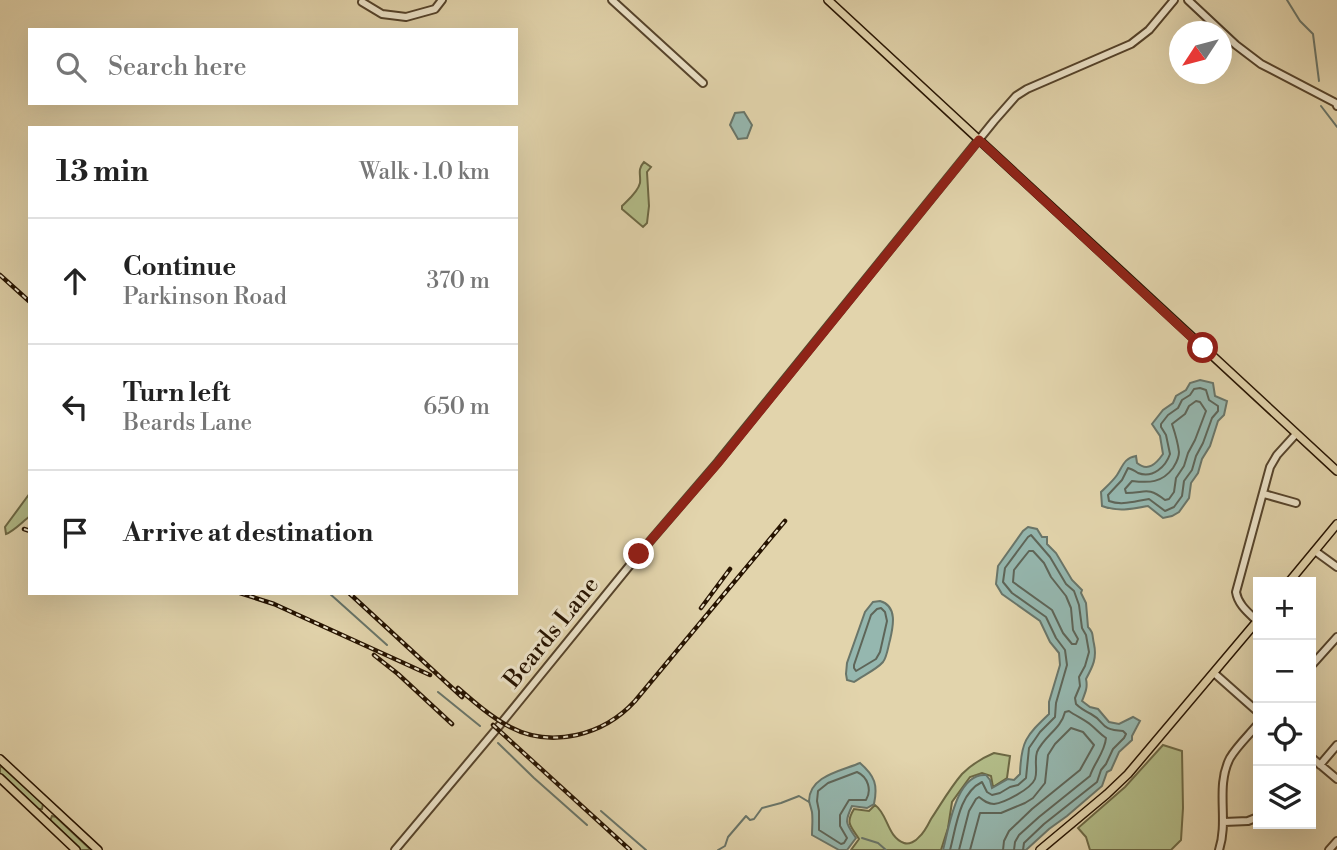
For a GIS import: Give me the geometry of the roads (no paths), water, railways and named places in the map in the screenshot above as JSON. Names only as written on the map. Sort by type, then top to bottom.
[{"type":"main road","points":[[828,0],[1337,471]]},
{"type":"main road","points":[[1293,577],[1337,524]]},
{"type":"main road","points":[[1040,850],[1118,784],[1140,761],[1253,627]]},
{"type":"main road","points":[[0,759],[98,850]]},
{"type":"main road","points":[[0,778],[76,850]]},
{"type":"street","points":[[362,2],[382,14],[406,17],[435,9],[442,0]]},
{"type":"street","points":[[612,0],[703,83]]},
{"type":"street","name":"Beards Lane","points":[[396,850],[647,545],[718,463],[982,134],[1018,95],[1131,44],[1149,30],[1174,0]]},
{"type":"street","points":[[1188,0],[1236,45],[1261,64],[1336,103],[1337,106]]},
{"type":"street","points":[[1253,617],[1240,605],[1236,592],[1273,461],[1296,434]]},
{"type":"street","points":[[1264,494],[1296,503]]},
{"type":"street","points":[[1315,551],[1337,567]]},
{"type":"street","points":[[1316,660],[1337,637]]},
{"type":"street","points":[[1214,673],[1253,708]]},
{"type":"street","points":[[1219,850],[1224,822],[1222,786],[1225,772],[1232,755],[1253,730]]},
{"type":"street","points":[[1320,765],[1337,744]]},
{"type":"street","points":[[1316,761],[1337,779]]},
{"type":"street","points":[[1224,822],[1253,819]]},
{"type":"street","points":[[1329,850],[1337,841]]},
{"type":"water","points":[[744,112],[752,125],[747,138],[738,139],[730,125],[735,113]]},
{"type":"water","points":[[1200,380],[1213,383],[1215,396],[1227,401],[1224,415],[1218,421],[1210,446],[1191,483],[1189,498],[1179,512],[1163,518],[1148,506],[1119,509],[1102,506],[1101,492],[1126,461],[1136,456],[1137,463],[1148,467],[1160,458],[1163,454],[1160,436],[1152,424],[1190,383]]},
{"type":"water","points":[[1028,527],[1037,529],[1042,537],[1047,537],[1047,544],[1082,590],[1095,654],[1082,701],[1098,709],[1109,722],[1119,724],[1133,717],[1140,721],[1132,740],[1119,752],[1111,770],[1107,772],[1102,786],[1026,850],[943,850],[951,816],[967,783],[986,775],[992,788],[1008,779],[1014,780],[1020,774],[1026,740],[1049,714],[1049,702],[1060,665],[1059,653],[1050,642],[1040,621],[1002,594],[996,584],[998,566]]},
{"type":"water","points":[[880,601],[890,607],[893,618],[886,657],[877,668],[854,682],[847,680],[847,663],[865,612],[873,602]]},
{"type":"water","points":[[860,763],[874,781],[874,804],[867,808],[852,806],[847,823],[856,838],[847,850],[839,850],[812,835],[810,793],[820,780]]},
{"type":"waterway","points":[[1287,0],[1300,21],[1313,34],[1319,81]]},
{"type":"waterway","points":[[1321,106],[1337,127]]},
{"type":"waterway","points":[[331,595],[387,645]]},
{"type":"waterway","points":[[438,692],[480,726]]},
{"type":"waterway","points":[[498,743],[587,825]]},
{"type":"waterway","points":[[718,850],[725,846],[728,837],[746,816],[750,820],[754,819],[762,808],[799,796],[809,802]]},
{"type":"waterway","points":[[601,811],[646,850]]},
{"type":"waterway","points":[[862,838],[878,843],[886,850]]},
{"type":"railway","points":[[0,275],[28,300]]},
{"type":"railway","points":[[458,688],[496,719],[526,734],[560,737],[593,730],[622,713],[635,701],[785,521]]},
{"type":"railway","points":[[24,529],[28,530]]},
{"type":"railway","points":[[701,608],[730,569]]},
{"type":"railway","points":[[246,595],[274,604],[430,675]]},
{"type":"railway","points":[[351,595],[462,697]]},
{"type":"railway","points":[[374,655],[452,724]]},
{"type":"railway","points":[[493,725],[630,850]]}]
